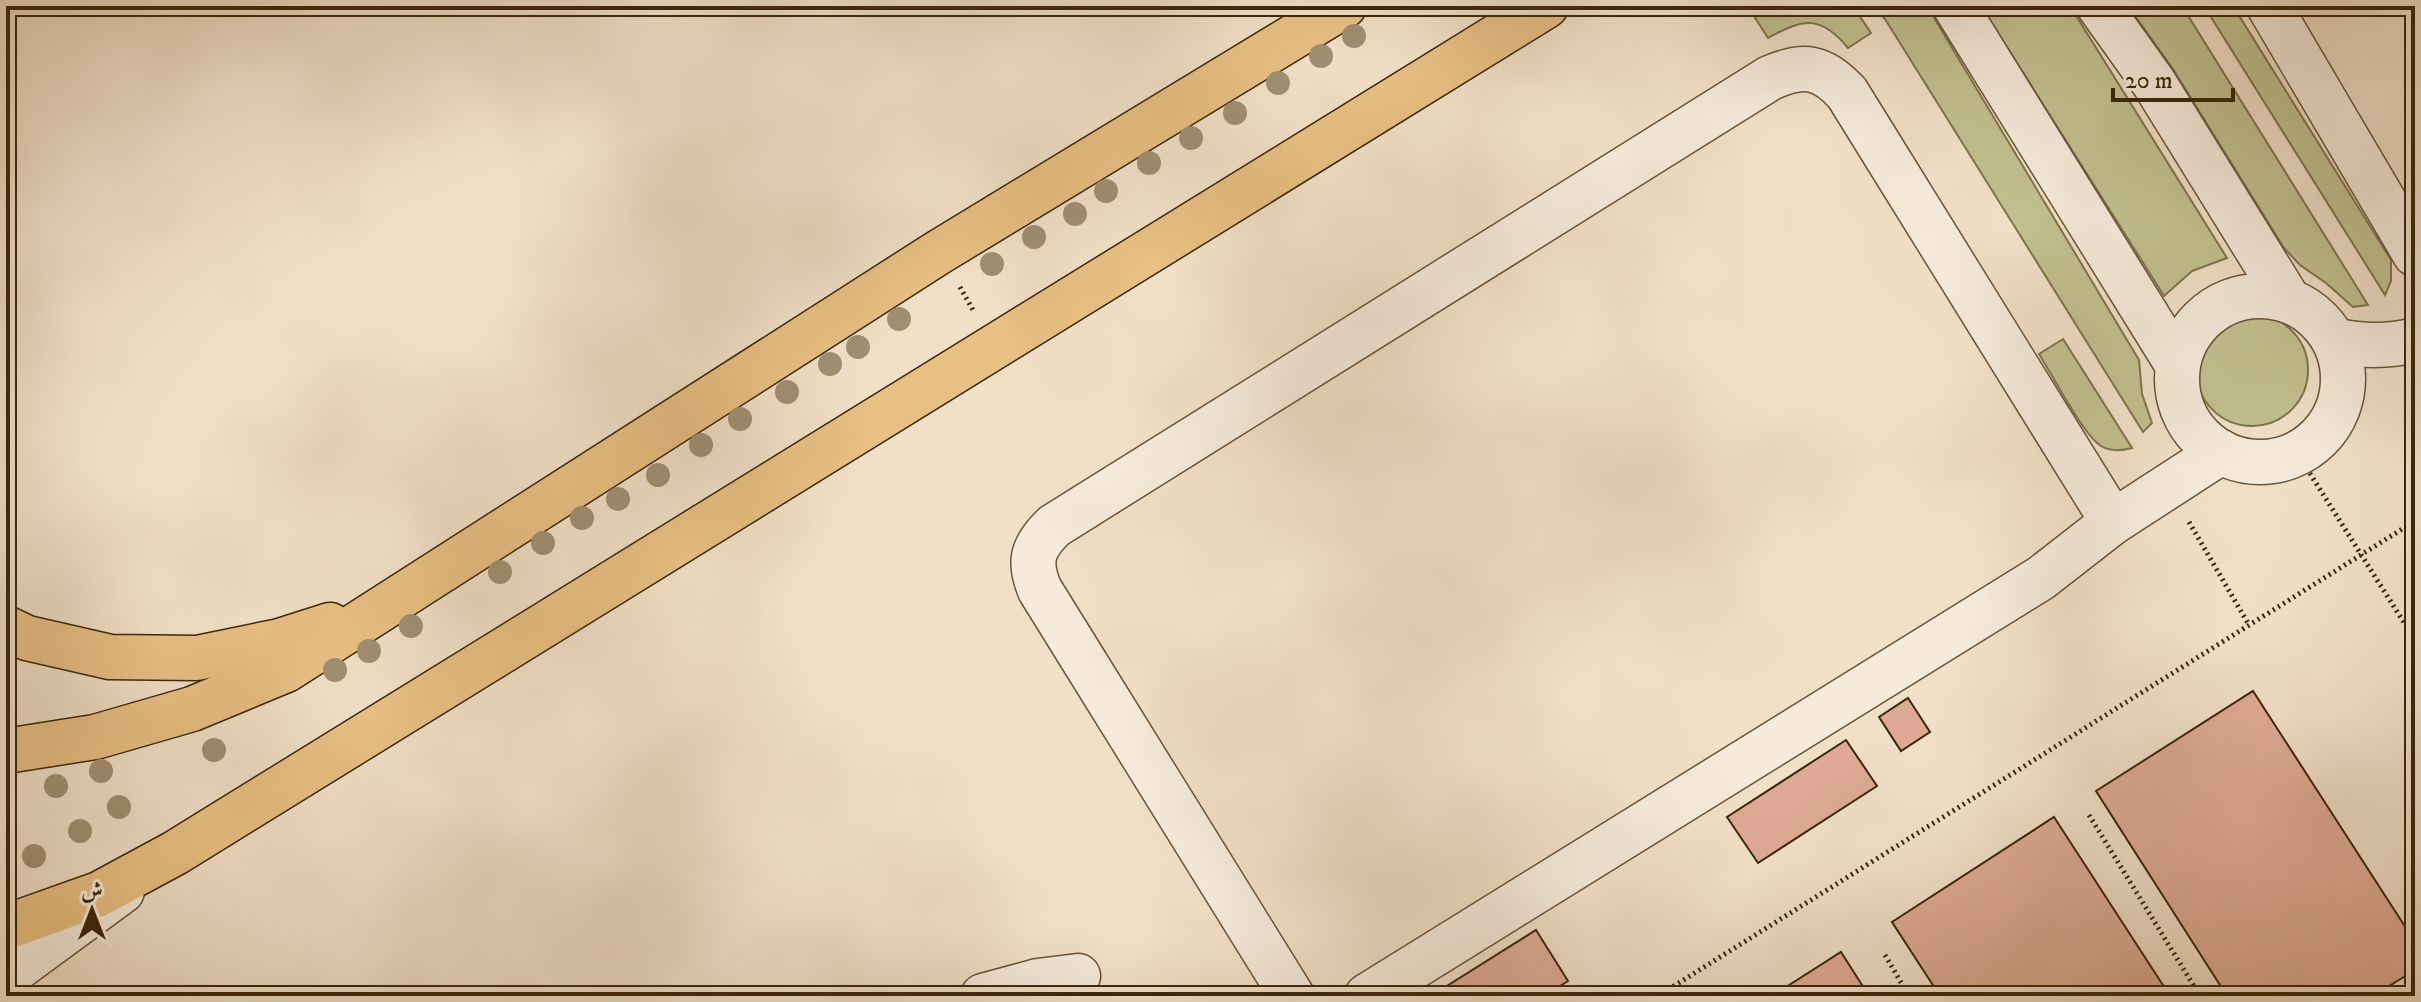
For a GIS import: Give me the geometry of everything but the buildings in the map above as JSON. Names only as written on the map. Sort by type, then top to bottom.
[{"type":"main road","points":[[6,751],[95,737],[192,709],[286,670],[939,252],[1344,6]]},
{"type":"main road","points":[[6,927],[99,894],[175,853],[1546,6]]},
{"type":"main road","points":[[6,628],[27,638],[110,657],[197,658],[280,641],[390,606]]},
{"type":"street","points":[[1955,6],[2177,364]]},
{"type":"street","points":[[2099,6],[2154,83],[2289,301]]},
{"type":"street","points":[[2269,6],[2415,254]]},
{"type":"street","points":[[1292,996],[1040,590],[1034,575],[1033,556],[1040,539],[1054,526],[1770,78],[1790,69],[1812,68],[1832,76],[1847,93],[2113,522]]},
{"type":"street","points":[[2266,296],[2289,301],[2308,311],[2335,341],[2343,367],[2342,393],[2334,418],[2319,438],[2297,453],[2272,461],[2246,461],[2221,452],[2204,440],[2190,424],[2179,396],[2177,364],[2185,341],[2199,321],[2218,307],[2241,297],[2266,296]]},
{"type":"street","points":[[2335,341],[2366,346],[2397,345],[2415,340]]},
{"type":"street","points":[[1367,996],[2041,578],[2113,522],[2221,452]]},
{"type":"street","points":[[6,978],[175,853]]},
{"type":"street","points":[[983,996],[1038,981],[1078,976]]},
{"type":"path","points":[[939,252],[995,346]]},
{"type":"path","points":[[2297,453],[2415,640]]},
{"type":"path","points":[[2168,487],[2249,625]]},
{"type":"path","points":[[1658,996],[2415,521]]},
{"type":"path","points":[[2089,815],[2200,996]]},
{"type":"path","points":[[1885,955],[1909,996]]},
{"type":"shaded area","points":[[1763,6],[1847,6],[1859,15],[1871,33],[1848,48],[1829,30],[1811,23],[1792,26],[1768,38],[1752,13]]},
{"type":"shaded area","points":[[1873,6],[1927,6],[2139,360],[2142,394],[2152,423],[2143,432],[1885,19]]},
{"type":"shaded area","points":[[1981,6],[2070,6],[2227,258],[2192,271],[2164,296]]},
{"type":"shaded area","points":[[2128,6],[2182,6],[2368,305],[2353,307],[2300,265],[2284,248],[2173,69]]},
{"type":"shaded area","points":[[2204,6],[2233,6],[2391,260],[2391,281],[2385,295]]},
{"type":"shaded area","points":[[2252,314],[2273,318],[2292,330],[2304,349],[2308,370],[2304,391],[2292,410],[2273,422],[2252,426],[2231,422],[2212,410],[2200,391],[2196,370],[2200,349],[2212,330],[2231,318]]},
{"type":"shaded area","points":[[2063,339],[2132,448],[2116,450],[2101,446],[2068,403],[2039,354]]}]
